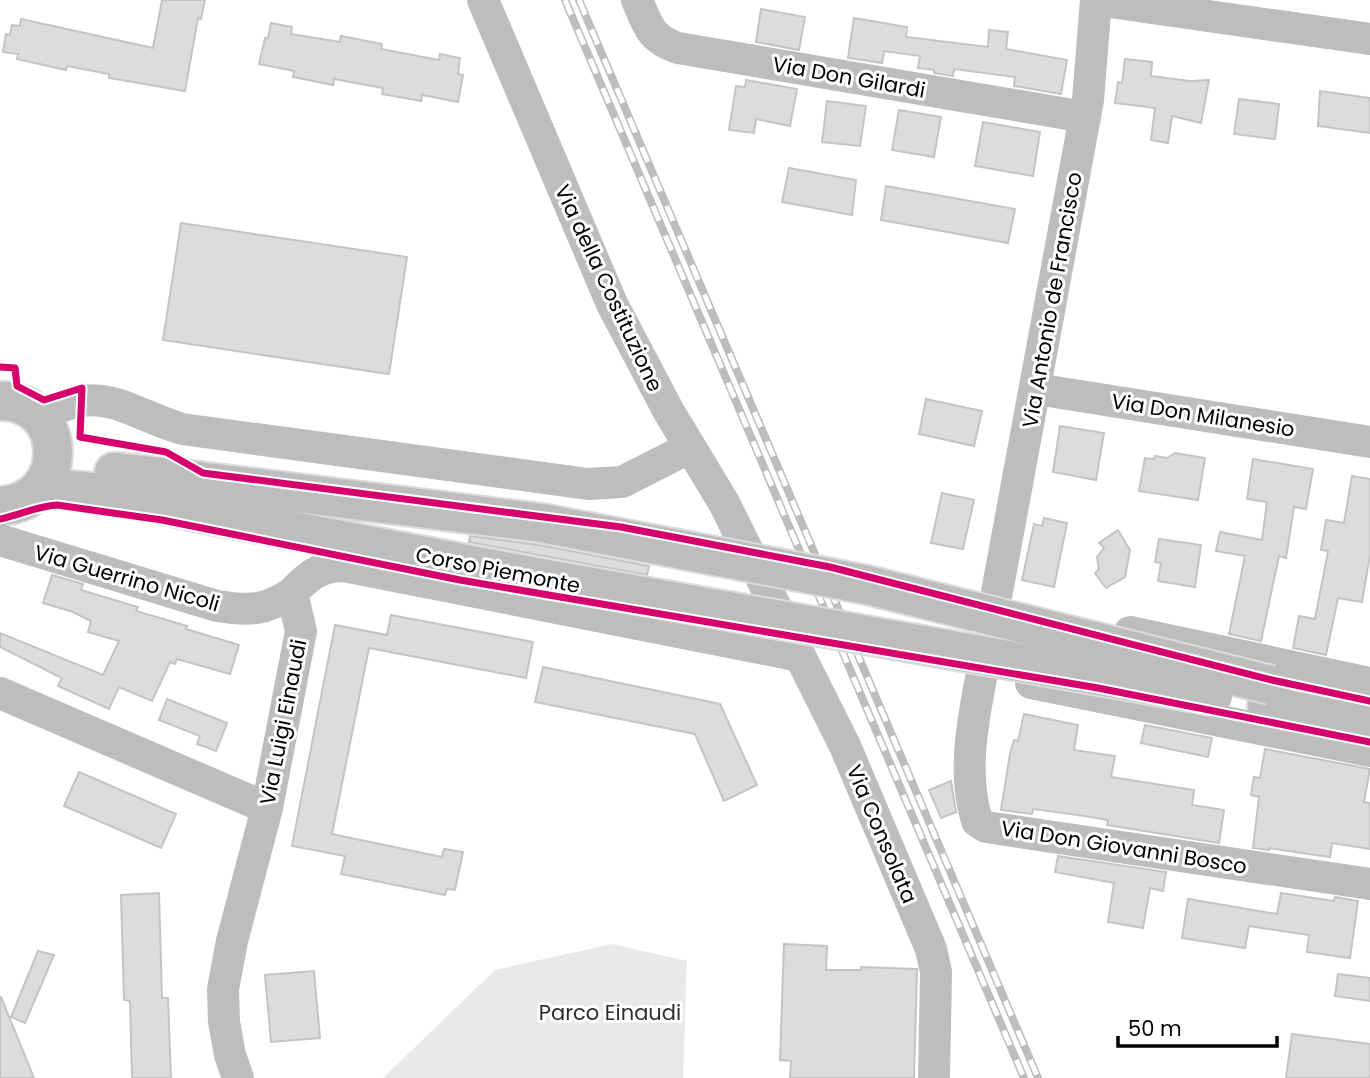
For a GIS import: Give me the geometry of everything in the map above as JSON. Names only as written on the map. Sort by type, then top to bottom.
[{"type":"main road","name":"Corso Piemonte","points":[[0,401],[18,403],[74,465],[87,470],[536,577],[1269,695],[1370,706]]},
{"type":"main road","points":[[0,506],[28,499],[40,489],[52,466],[46,432]]},
{"type":"main road","name":"Corso Piemonte","points":[[40,489],[69,489],[156,503],[197,496],[542,523],[867,584],[1269,695],[1370,726]]},
{"type":"street","name":"Via della Costituzione","points":[[483,0],[612,304],[689,448],[724,503],[774,604]]},
{"type":"street","name":"Via Don Gilardi","points":[[637,0],[656,37],[664,44],[678,48],[1085,117]]},
{"type":"street","points":[[1096,0],[1370,39]]},
{"type":"street","name":"Via Antonio de Francisco","points":[[996,598],[1085,117],[1096,0]]},
{"type":"street","name":"Via Don Milanesio","points":[[1036,388],[1370,442]]},
{"type":"street","points":[[46,432],[65,404],[95,399],[131,409],[182,429],[588,484],[622,482],[689,448]]},
{"type":"street","name":"Via Guerrino Nicoli","points":[[0,540],[231,608],[262,608],[292,593]]},
{"type":"street","points":[[292,593],[307,576],[328,566],[344,566],[800,656]]},
{"type":"street","name":"Via Luigi Einaudi","points":[[238,1078],[230,1055],[224,1022],[223,989],[232,941],[267,808],[301,631],[292,593]]},
{"type":"street","points":[[996,598],[1115,628],[1370,683]]},
{"type":"street","name":"Via Don Giovanni Bosco","points":[[996,598],[972,729],[973,807],[977,821],[986,827],[1370,884]]},
{"type":"street","name":"Via Consolata","points":[[774,604],[845,746],[931,949],[936,972],[934,1078]]},
{"type":"street","points":[[982,673],[1370,751]]},
{"type":"street","points":[[5,699],[267,808]]},
{"type":"green space","name":"Parco Einaudi","points":[[612,944],[687,961],[683,1078],[383,1078],[495,970]]},
{"type":"building","points":[[162,0],[205,0],[201,19],[198,18],[185,91],[109,78],[109,74],[67,66],[66,70],[17,59],[18,54],[3,52],[6,34],[10,35],[12,25],[20,26],[21,19],[153,48]]},
{"type":"building","points":[[761,9],[805,17],[799,50],[756,42]]},
{"type":"building","points":[[854,18],[907,27],[906,37],[988,47],[989,30],[1008,32],[1006,49],[1067,60],[1061,94],[1014,86],[1015,77],[954,69],[953,76],[934,73],[934,70],[918,68],[920,56],[884,51],[882,63],[848,58]]},
{"type":"building","points":[[271,23],[292,27],[291,34],[340,42],[341,36],[382,44],[381,49],[439,60],[440,54],[460,58],[458,74],[463,75],[458,102],[422,95],[421,101],[382,94],[383,88],[334,79],[333,85],[293,77],[294,71],[259,64]]},
{"type":"building","points":[[1125,59],[1152,62],[1151,76],[1190,81],[1209,80],[1201,123],[1172,116],[1168,143],[1151,140],[1155,108],[1115,103],[1118,82],[1122,83]]},
{"type":"building","points":[[746,80],[797,89],[790,126],[756,119],[754,133],[729,130],[736,86],[745,87]]},
{"type":"building","points":[[1320,91],[1370,98],[1370,133],[1318,126]]},
{"type":"building","points":[[1239,99],[1279,104],[1275,139],[1234,134]]},
{"type":"building","points":[[827,101],[866,106],[860,146],[822,142]]},
{"type":"building","points":[[899,110],[941,117],[934,157],[892,150]]},
{"type":"building","points":[[983,122],[1040,132],[1033,176],[975,166]]},
{"type":"building","points":[[789,168],[856,180],[852,215],[782,202]]},
{"type":"building","points":[[886,186],[1015,209],[1008,243],[881,220]]},
{"type":"building","points":[[181,223],[407,257],[389,374],[163,340]]},
{"type":"building","points":[[926,399],[982,411],[974,446],[919,434]]},
{"type":"building","points":[[1060,426],[1104,433],[1096,480],[1053,472]]},
{"type":"building","points":[[1175,453],[1205,458],[1198,500],[1139,491],[1145,458],[1167,458]]},
{"type":"building","points":[[1253,459],[1313,469],[1306,509],[1294,507],[1286,558],[1279,556],[1261,641],[1229,634],[1245,556],[1216,551],[1220,532],[1262,540],[1267,502],[1247,499]]},
{"type":"building","points":[[1352,476],[1370,479],[1370,555],[1362,602],[1338,598],[1326,655],[1293,648],[1299,616],[1315,619],[1328,551],[1321,550],[1326,520],[1344,523]]},
{"type":"building","points":[[942,493],[974,500],[963,549],[931,543]]},
{"type":"building","points":[[1044,518],[1067,523],[1054,587],[1022,580],[1034,524],[1042,526]]},
{"type":"building","points":[[1118,530],[1130,550],[1125,577],[1106,588],[1095,573],[1099,569],[1097,557],[1104,548],[1099,543]]},
{"type":"building","points":[[470,536],[539,545],[649,566],[647,575],[469,542]]},
{"type":"building","points":[[1159,539],[1201,545],[1195,587],[1158,581],[1161,563],[1155,562]]},
{"type":"building","points":[[52,575],[83,584],[81,590],[138,607],[136,611],[239,645],[230,674],[177,659],[175,664],[170,662],[152,701],[119,687],[109,709],[58,686],[62,678],[0,647],[0,633],[103,675],[119,641],[88,632],[91,621],[73,612],[43,603]]},
{"type":"building","points":[[391,615],[533,642],[526,678],[369,648],[332,834],[442,857],[444,849],[463,852],[455,890],[447,889],[445,895],[341,874],[345,856],[292,846],[335,625],[387,635]]},
{"type":"building","points":[[543,667],[720,704],[757,785],[724,801],[695,734],[535,702]]},
{"type":"building","points":[[167,699],[227,723],[216,751],[197,744],[200,736],[159,720]]},
{"type":"building","points":[[1024,714],[1078,725],[1074,750],[1115,756],[1111,777],[1194,790],[1192,805],[1224,810],[1219,843],[1107,825],[1108,820],[1078,815],[1033,809],[1032,814],[1001,810],[1010,754],[1014,740],[1018,741]]},
{"type":"building","points":[[1145,725],[1212,738],[1208,757],[1141,743]]},
{"type":"building","points":[[1265,749],[1370,769],[1364,802],[1370,803],[1370,849],[1332,843],[1330,857],[1253,848],[1259,797],[1251,795],[1254,777],[1260,778]]},
{"type":"building","points":[[79,772],[176,814],[161,848],[64,806]]},
{"type":"building","points":[[951,781],[956,812],[941,818],[929,790]]},
{"type":"building","points":[[1058,856],[1166,872],[1163,891],[1150,888],[1143,928],[1108,922],[1114,883],[1055,872]]},
{"type":"building","points":[[159,893],[162,998],[168,998],[171,1078],[132,1078],[130,1001],[124,1000],[121,895]]},
{"type":"building","points":[[1281,893],[1334,901],[1335,897],[1358,901],[1350,958],[1307,952],[1309,935],[1249,926],[1245,948],[1182,938],[1188,899],[1277,914]]},
{"type":"building","points":[[784,944],[827,946],[826,970],[861,970],[861,967],[917,969],[914,1078],[790,1078],[791,1061],[780,1060]]},
{"type":"building","points":[[38,951],[54,955],[25,1023],[11,1017]]},
{"type":"building","points":[[314,971],[320,1038],[271,1042],[265,975]]},
{"type":"building","points":[[1338,974],[1370,978],[1370,1001],[1335,996]]},
{"type":"building","points":[[1,997],[34,1078],[0,1078]]},
{"type":"building","points":[[1292,1034],[1370,1044],[1370,1078],[1286,1078]]},
{"type":"railway","points":[[565,0],[1024,1078]]},
{"type":"railway","points":[[579,0],[1038,1078]]},
{"type":"cycle path","points":[[0,367],[15,368],[17,386],[44,400],[82,388],[80,437],[166,452],[203,473],[621,527],[830,567],[1272,680],[1370,701]]},
{"type":"cycle path","points":[[0,519],[57,505],[162,520],[460,580],[1098,688],[1370,742]]}]
